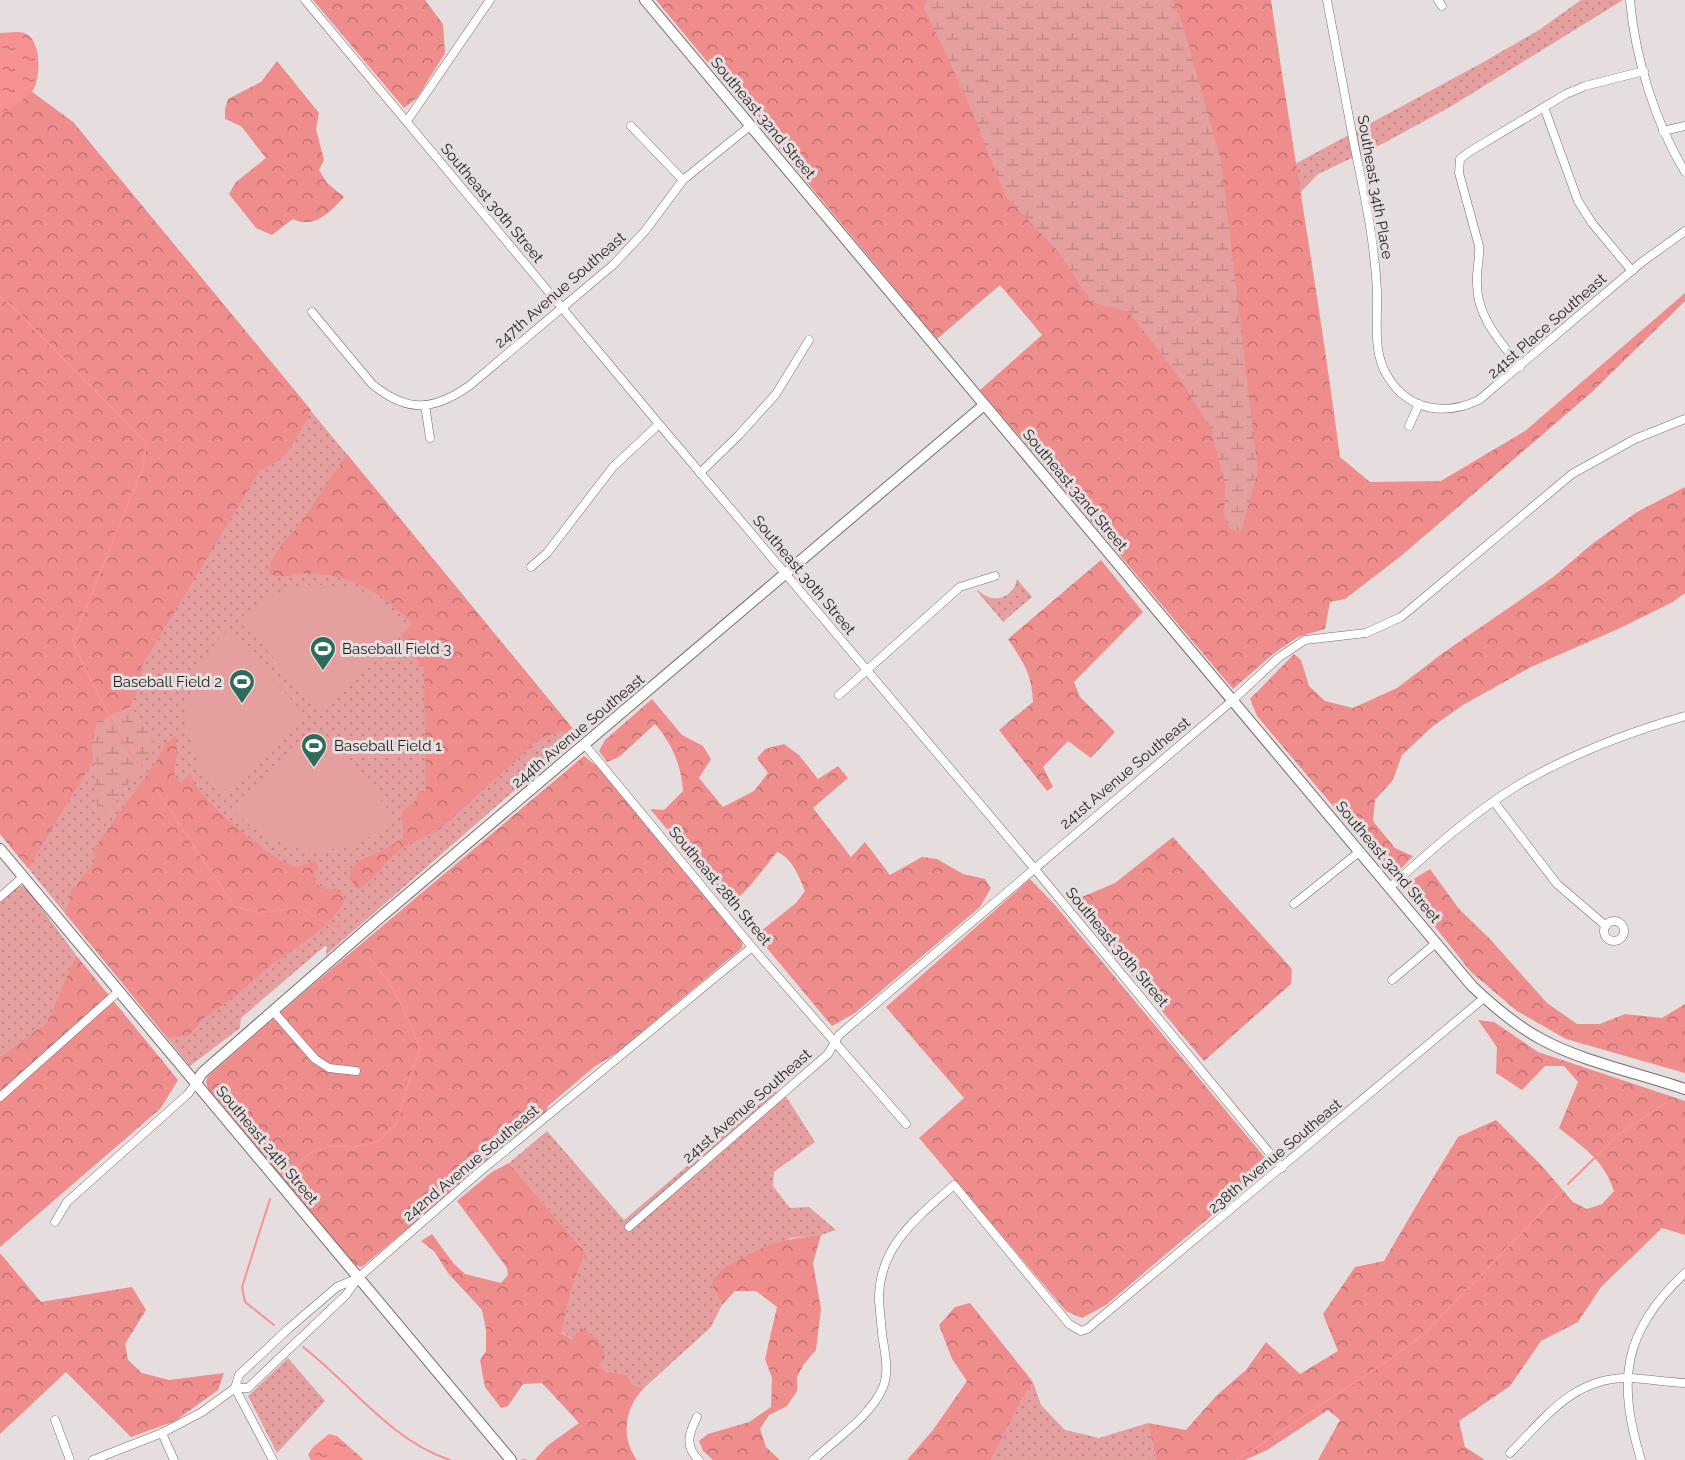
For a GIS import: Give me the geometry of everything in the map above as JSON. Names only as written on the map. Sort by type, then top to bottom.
[{"type":"street","name":"Southeast 30th Street","points":[[305,0],[561,308],[1034,868],[1282,1168]]},
{"type":"street","points":[[406,121],[490,0]]},
{"type":"street","name":"Southeast 32nd Street","points":[[645,0],[1436,944],[1484,998],[1506,1016],[1543,1040],[1685,1089]]},
{"type":"street","name":"Southeast 34th Place","points":[[1327,0],[1376,255],[1378,350],[1388,378],[1400,392],[1417,404]]},
{"type":"street","points":[[1630,0],[1644,71],[1663,131],[1685,172]]},
{"type":"street","points":[[1520,367],[1488,324],[1481,308],[1477,288],[1479,246],[1459,172],[1460,159],[1577,89],[1644,71]]},
{"type":"street","points":[[1544,107],[1578,201],[1592,223],[1632,271]]},
{"type":"street","points":[[631,126],[683,180]]},
{"type":"street","name":"247th Avenue Southeast","points":[[424,405],[443,402],[469,386],[613,265],[632,247],[683,180],[750,126]]},
{"type":"street","points":[[1663,131],[1685,126]]},
{"type":"street","name":"241st Place Southeast","points":[[1417,404],[1448,410],[1468,405],[1492,391],[1632,271],[1685,231]]},
{"type":"street","points":[[312,312],[372,384],[384,393],[407,403],[424,405],[430,438]]},
{"type":"street","points":[[700,472],[739,435],[776,394],[809,340]]},
{"type":"street","points":[[1409,426],[1417,404]]},
{"type":"street","name":"244th Avenue Southeast","points":[[196,1083],[202,1073],[273,1011],[984,405]]},
{"type":"street","name":"241st Avenue Southeast","points":[[629,1227],[828,1054],[839,1035],[873,1005],[1232,700],[1278,658],[1305,640],[1366,633],[1401,617],[1572,474],[1635,439],[1685,419]]},
{"type":"street","points":[[531,567],[547,553],[613,467],[659,424]]},
{"type":"street","points":[[839,695],[960,587],[994,576]]},
{"type":"street","points":[[1389,888],[1441,841],[1494,802],[1562,762],[1647,727],[1685,716]]},
{"type":"street","name":"Southeast 28th Street","points":[[585,745],[752,947],[906,1124]]},
{"type":"street","points":[[1494,802],[1557,884],[1606,926]]},
{"type":"street","name":"Southeast 24th Street","points":[[0,849],[357,1278],[512,1460]]},
{"type":"street","points":[[1294,904],[1359,852]]},
{"type":"street","points":[[0,897],[23,877]]},
{"type":"street","points":[[1392,981],[1436,944]]},
{"type":"street","name":"242nd Avenue Southeast","points":[[234,1388],[248,1388],[346,1295],[357,1278],[477,1174],[752,947]]},
{"type":"street","points":[[0,1097],[119,991]]},
{"type":"street","name":"238th Avenue Southeast","points":[[813,1460],[868,1410],[884,1386],[886,1372],[879,1300],[885,1267],[899,1237],[911,1223],[954,1185],[1069,1324],[1075,1329],[1087,1329],[1484,998]]},
{"type":"street","points":[[273,1011],[315,1059],[329,1068],[356,1071]]},
{"type":"street","points":[[55,1222],[67,1202],[188,1094],[196,1083]]},
{"type":"street","points":[[1641,1460],[1629,1416],[1627,1378],[1632,1354],[1645,1322],[1662,1296],[1685,1273]]},
{"type":"street","name":"242nd Avenue Southeast","points":[[93,1460],[162,1433],[202,1412],[234,1388],[239,1375],[288,1329],[337,1287],[357,1278]]},
{"type":"street","points":[[1510,1453],[1559,1404],[1579,1389],[1600,1381],[1627,1378],[1685,1383]]},
{"type":"street","points":[[234,1388],[273,1460]]},
{"type":"street","points":[[697,1416],[689,1433],[688,1443],[699,1460]]},
{"type":"street","points":[[56,1420],[70,1460]]},
{"type":"street","points":[[162,1433],[174,1460]]},
{"type":"green space","points":[[313,0],[425,0],[443,24],[445,53],[417,98],[404,108]]},
{"type":"green space","points":[[656,0],[1271,0],[1340,457],[1370,482],[1441,481],[1525,431],[1685,293],[1685,301],[1592,392],[1401,556],[1345,599],[1330,602],[1325,629],[1298,637],[1273,654],[1233,689],[980,390],[1042,335],[1000,285],[937,339]]},
{"type":"green space","points":[[926,0],[1173,0],[1183,25],[1221,160],[1258,471],[1241,532],[1229,529],[1224,517],[1225,486],[1211,429],[1180,379],[1129,312],[1091,302],[1058,251],[1006,197],[965,95],[924,8]]},
{"type":"green space","points":[[1581,0],[1623,0],[1450,107],[1384,143],[1318,174],[1300,193],[1295,164],[1480,64],[1539,30]]},
{"type":"green space","points":[[277,61],[319,113],[316,129],[324,160],[319,170],[327,183],[344,197],[334,208],[315,221],[301,222],[293,219],[272,235],[256,228],[229,194],[236,182],[266,158],[241,126],[225,119],[225,109],[228,99],[261,82]]},
{"type":"green space","points":[[32,92],[73,122],[578,735],[326,955],[327,947],[325,946],[241,1018],[240,1028],[190,1066],[0,834],[0,115]]},
{"type":"green space","points":[[32,92],[73,122],[311,410],[286,454],[260,470],[140,669],[143,679],[130,707],[111,715],[92,743],[93,761],[28,868],[0,834],[0,115]]},
{"type":"green space","points":[[347,454],[578,735],[572,736],[561,731],[539,739],[440,829],[401,849],[359,889],[351,879],[350,871],[358,861],[388,848],[403,837],[402,812],[414,802],[419,791],[426,791],[424,667],[419,667],[416,658],[401,636],[412,624],[378,595],[340,577],[305,573],[278,576],[269,573],[270,565],[278,550],[304,518]]},
{"type":"green space","points":[[1685,487],[1685,593],[1673,602],[1618,629],[1531,667],[1463,705],[1433,726],[1402,755],[1393,780],[1375,800],[1373,821],[1395,848],[1413,856],[1393,877],[1257,716],[1250,699],[1294,654],[1301,660],[1309,686],[1325,701],[1353,708],[1397,688],[1443,653],[1552,578],[1592,544],[1637,512]]},
{"type":"green space","points":[[1101,560],[1143,612],[1074,682],[1080,697],[1115,732],[1091,758],[1068,741],[1043,767],[1053,787],[1047,791],[999,730],[1033,702],[1026,669],[1008,639]]},
{"type":"green space","points":[[1017,579],[1032,597],[1003,622],[977,591],[990,597],[1002,598],[1015,586]]},
{"type":"green space","name":"Baseball Field 3","points":[[305,585],[336,586],[362,594],[386,608],[408,629],[319,709],[239,619],[265,599]]},
{"type":"green space","name":"Baseball Field 2","points":[[228,629],[307,717],[219,795],[204,774],[194,753],[189,731],[188,710],[191,689],[199,668],[211,648]]},
{"type":"green space","points":[[652,699],[682,735],[703,746],[711,759],[699,778],[723,807],[754,791],[768,773],[757,758],[765,749],[784,744],[799,755],[818,779],[838,766],[848,778],[813,808],[851,857],[865,842],[890,875],[922,857],[937,859],[963,874],[985,879],[991,888],[980,907],[855,1013],[832,1026],[756,935],[796,903],[805,891],[791,863],[777,852],[750,886],[731,905],[650,809],[664,810],[683,791],[675,755],[655,724],[619,757],[607,762],[599,751],[605,740]]},
{"type":"green space","points":[[130,707],[154,740],[147,757],[110,810],[101,817],[96,802],[92,743],[97,722]]},
{"type":"green space","name":"Baseball Field 1","points":[[319,729],[396,818],[354,844],[333,849],[311,850],[290,846],[269,837],[250,825],[231,808]]},
{"type":"green space","points":[[176,736],[177,754],[174,774],[180,783],[190,774],[200,792],[219,812],[260,846],[285,862],[297,866],[315,861],[319,868],[314,873],[316,884],[325,889],[337,889],[345,900],[340,909],[317,933],[271,965],[235,996],[206,1016],[189,1035],[168,1038],[65,913],[71,891],[95,862],[94,849],[157,760],[166,743]]},
{"type":"green space","points":[[584,756],[598,767],[736,929],[743,939],[742,948],[618,1052],[594,1067],[548,1106],[546,1113],[360,1267],[354,1264],[208,1089],[206,1082],[208,1076]]},
{"type":"green space","points":[[1173,837],[1292,969],[1291,984],[1204,1061],[1070,902],[1115,883]]},
{"type":"green space","points":[[1430,869],[1459,909],[1490,939],[1547,1003],[1577,1024],[1600,1024],[1625,1014],[1662,1018],[1685,1004],[1685,1073],[1566,1039],[1517,1011],[1471,972],[1405,889],[1409,882]]},
{"type":"green space","points":[[1030,879],[1055,905],[1271,1165],[1106,1305],[1082,1318],[1066,1311],[919,1138],[964,1098],[886,1007]]},
{"type":"green space","points":[[16,886],[23,886],[28,890],[76,955],[47,1022],[0,1057],[0,901]]},
{"type":"green space","points":[[76,955],[178,1080],[161,1108],[0,1247],[0,1057],[47,1022]]},
{"type":"green space","points":[[1478,1020],[1494,1022],[1538,1052],[1685,1101],[1685,1235],[1662,1228],[1601,1287],[1578,1322],[1541,1341],[1510,1386],[1459,1421],[1465,1447],[1485,1460],[1318,1460],[1340,1420],[1328,1410],[1269,1449],[1245,1460],[1156,1460],[1148,1423],[1186,1430],[1217,1395],[1246,1370],[1266,1342],[1300,1374],[1338,1351],[1323,1314],[1355,1267],[1384,1261],[1458,1137],[1496,1120],[1541,1165],[1573,1202],[1587,1209],[1602,1204],[1614,1191],[1599,1163],[1559,1128],[1578,1082],[1564,1066],[1545,1066],[1522,1090],[1496,1073],[1497,1047]]},
{"type":"green space","points":[[775,1091],[787,1098],[815,1142],[774,1172],[773,1186],[790,1208],[809,1207],[836,1230],[821,1235],[791,1238],[711,1284],[722,1305],[711,1327],[644,1388],[632,1385],[628,1375],[604,1371],[597,1365],[605,1358],[561,1332],[573,1283],[586,1253],[509,1163],[547,1131],[624,1220]]},
{"type":"green space","points":[[509,1163],[586,1253],[573,1283],[561,1333],[572,1339],[581,1328],[597,1340],[602,1348],[605,1358],[598,1365],[604,1371],[628,1375],[632,1385],[644,1388],[632,1404],[627,1422],[628,1442],[637,1460],[535,1460],[547,1446],[579,1423],[542,1383],[523,1384],[508,1406],[501,1408],[485,1387],[480,1360],[486,1351],[486,1330],[482,1310],[448,1273],[434,1251],[421,1241],[432,1234],[454,1264],[465,1274],[501,1283],[508,1275],[507,1268],[457,1201],[492,1172]]},
{"type":"green space","points":[[821,1235],[813,1263],[821,1309],[816,1350],[797,1377],[797,1391],[787,1406],[769,1415],[760,1429],[766,1447],[780,1460],[713,1460],[703,1451],[699,1441],[708,1434],[749,1422],[771,1407],[772,1378],[765,1359],[777,1307],[756,1291],[735,1291],[722,1305],[711,1284],[726,1267],[760,1249],[788,1240]]},
{"type":"green space","points":[[0,1253],[41,1302],[132,1287],[146,1310],[125,1344],[128,1360],[142,1373],[169,1380],[224,1373],[218,1390],[175,1421],[131,1437],[66,1372],[0,1434]]},
{"type":"green space","points":[[970,1303],[1033,1382],[991,1460],[907,1460],[933,1430],[967,1381],[952,1359],[939,1325],[955,1307]]},
{"type":"green space","points":[[288,1358],[325,1401],[277,1453],[248,1396]]},
{"type":"green space","points":[[1033,1382],[1041,1405],[1065,1430],[1099,1438],[1148,1423],[1156,1460],[991,1460]]},
{"type":"water","points":[[21,32],[30,37],[37,51],[38,70],[35,87],[31,93],[0,115],[0,33]]},
{"type":"water","points":[[329,1434],[337,1436],[364,1460],[311,1460],[308,1455],[312,1448]]},
{"type":"waterway","points":[[0,297],[9,303],[146,443],[143,467],[72,642],[119,735],[139,765]]},
{"type":"waterway","points":[[157,791],[234,906],[260,913],[300,907],[320,920],[342,929]]},
{"type":"waterway","points":[[288,1176],[306,1156],[317,1150],[334,1146],[356,1147],[379,1141],[396,1124],[420,1048],[394,990],[370,959]]},
{"type":"waterway","points":[[1568,1184],[1619,1134],[1672,1099]]},
{"type":"waterway","points":[[1237,1460],[1389,1360],[1425,1333],[1562,1191]]},
{"type":"waterway","points":[[270,1199],[242,1287],[245,1302],[274,1325]]},
{"type":"waterway","points":[[303,1347],[390,1426],[409,1440],[450,1460]]},
{"type":"place","name":"Baseball Field 3","points":[[323,672]]},
{"type":"place","name":"Baseball Field 2","points":[[242,705]]},
{"type":"place","name":"Baseball Field 1","points":[[314,769]]}]
